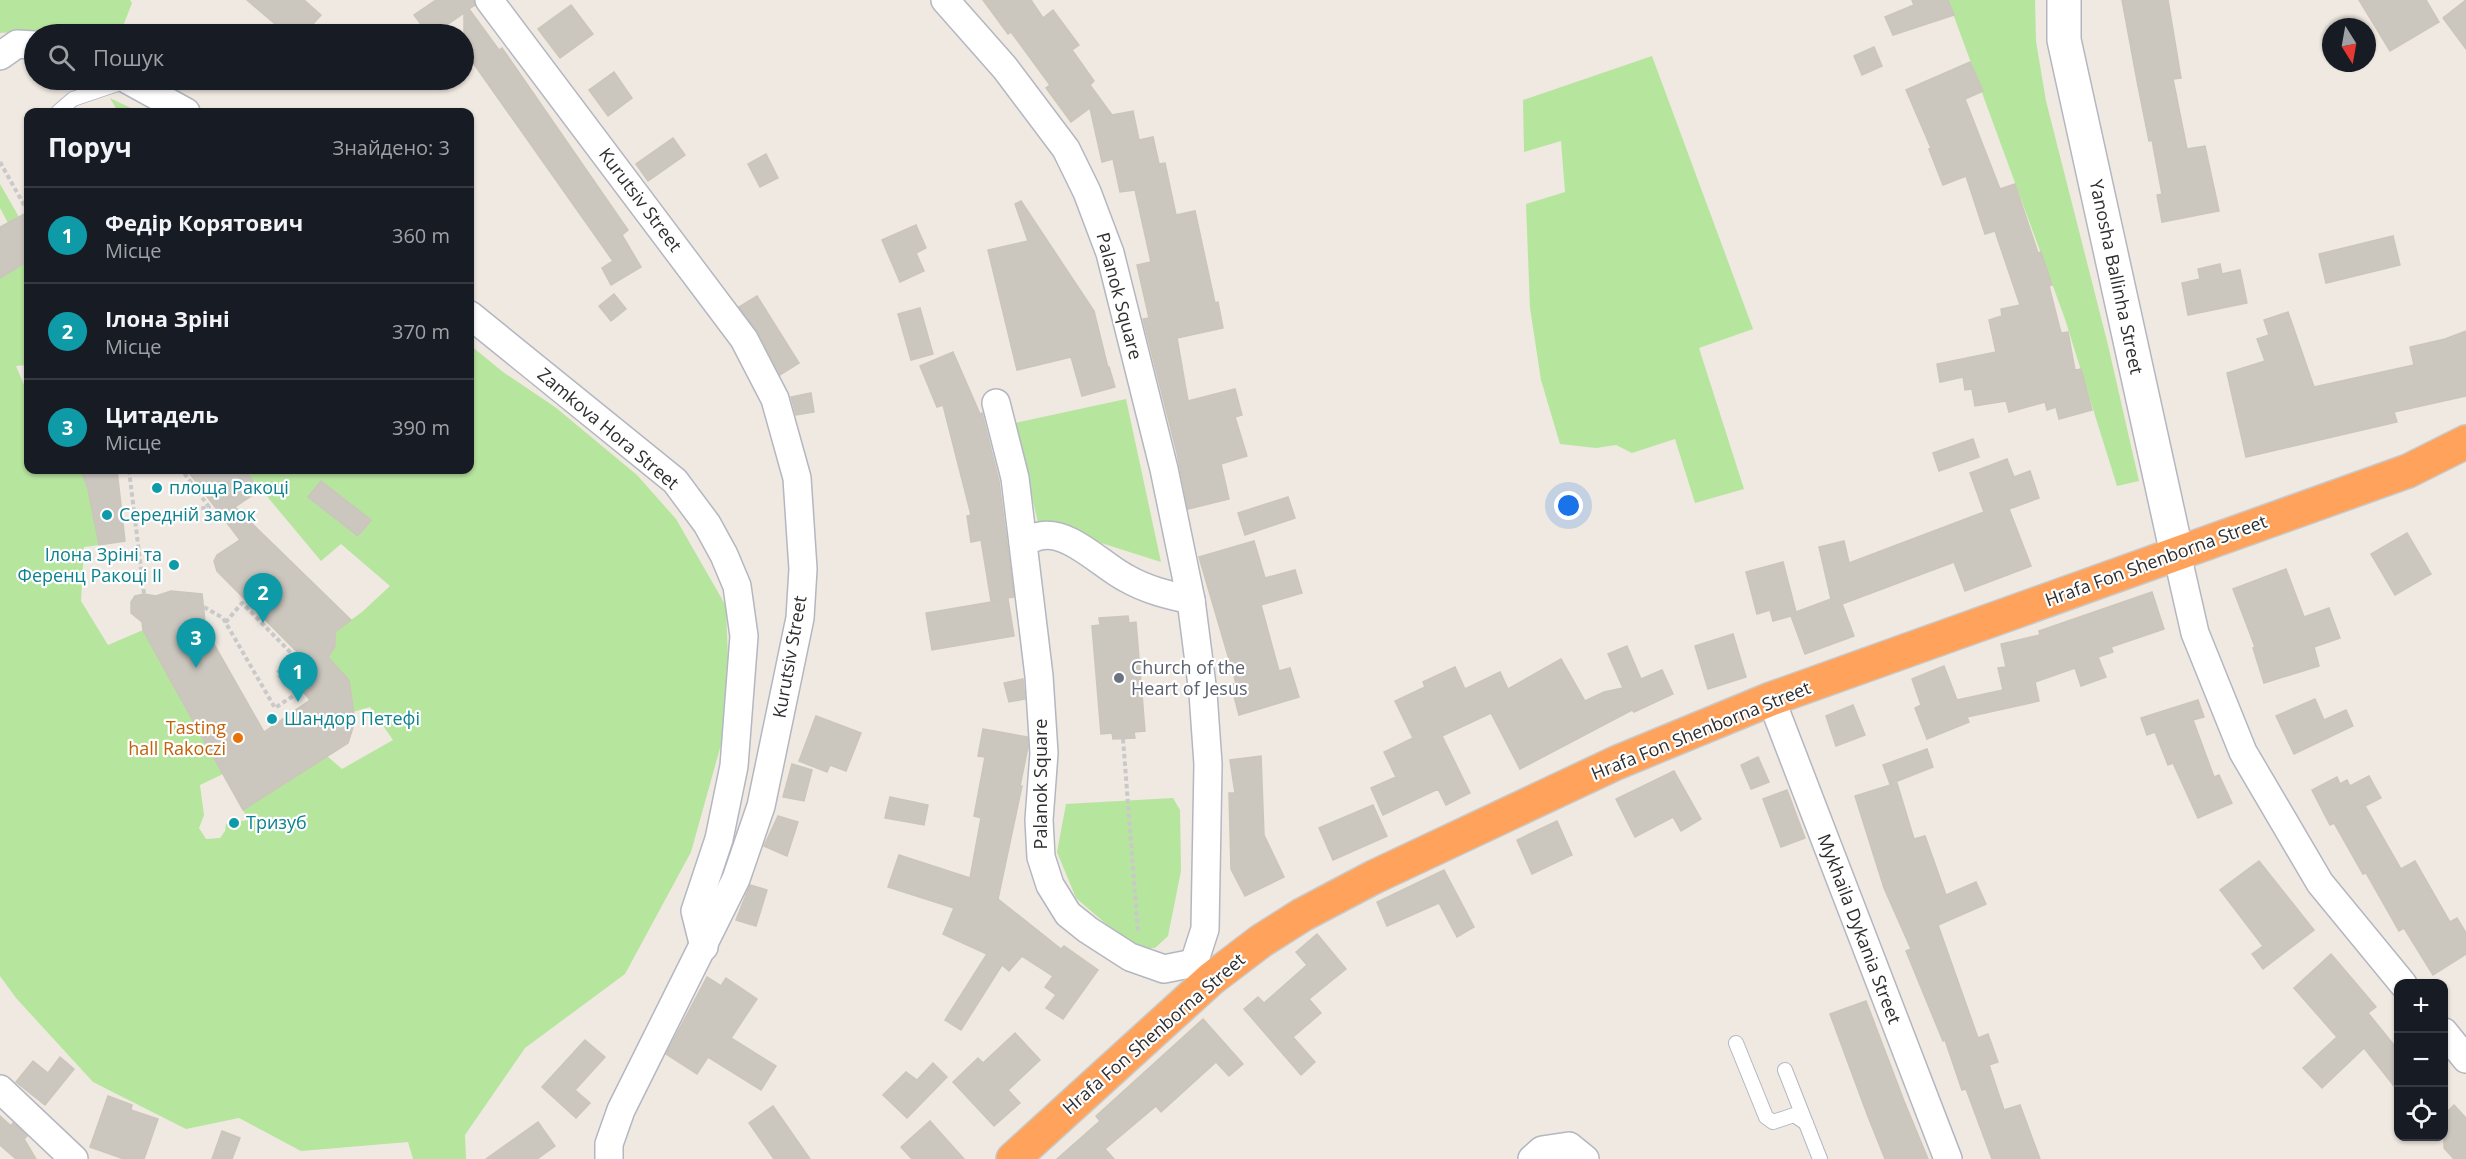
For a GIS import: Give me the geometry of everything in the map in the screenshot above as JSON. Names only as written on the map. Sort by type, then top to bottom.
[{"type":"highway","name":"Hrafa Fon Shenborna Street","points":[[1012,1159],[1203,971],[1374,877],[1616,764],[1771,699],[2408,471],[2466,442]]},
{"type":"street","name":"Kurutsiv Street","points":[[489,0],[744,339],[775,399],[797,478],[803,569],[798,630],[761,806],[736,879],[621,1110],[609,1144],[609,1159]]},
{"type":"street","name":"Palanok Square","points":[[945,0],[1005,68],[1066,149],[1087,192],[1110,253],[1164,469],[1191,600],[1203,693],[1208,764],[1203,971],[1164,969],[1130,957],[1068,914],[1050,885],[1041,857],[1039,820],[1044,753],[1039,676],[1015,478],[996,402]]},
{"type":"street","name":"Yanosha Ballinha Street","points":[[2064,0],[2064,40],[2177,554]]},
{"type":"street","points":[[0,56],[17,44],[24,44]]},
{"type":"street","points":[[146,90],[179,108]]},
{"type":"street","name":"Zamkova Hora Street","points":[[474,318],[675,481],[707,524],[724,555],[737,586],[744,636],[734,766],[719,839],[695,910],[704,947]]},
{"type":"street","points":[[1023,542],[1041,535],[1060,537],[1091,554],[1124,578],[1157,593],[1191,600]]},
{"type":"street","points":[[2177,554],[2195,633],[2243,752],[2320,883],[2399,979]]},
{"type":"street","name":"Mykhaila Dykania Street","points":[[1771,699],[1947,1159]]},
{"type":"street","points":[[2445,1033],[2466,1059]]},
{"type":"street","points":[[0,1089],[74,1159]]},
{"type":"street","points":[[1532,1159],[1542,1150],[1569,1146],[1585,1159]]},
{"type":"lane","points":[[62,108],[72,99],[99,90]]},
{"type":"lane","points":[[1736,1042],[1766,1117],[1773,1122],[1794,1115],[1806,1123]]},
{"type":"lane","points":[[1785,1070],[1820,1159]]},
{"type":"path","points":[[0,162],[24,205]]},
{"type":"path","points":[[129,474],[144,594]]},
{"type":"path","points":[[135,521],[209,507],[185,474]]},
{"type":"path","points":[[204,607],[219,615],[225,623],[275,708],[296,694],[277,672],[295,657],[242,603],[225,623]]},
{"type":"path","points":[[1123,739],[1140,960]]},
{"type":"green space","points":[[0,0],[130,0],[132,3],[124,24],[24,24],[24,31],[0,33]]},
{"type":"green space","points":[[1948,0],[2035,0],[2036,41],[2046,101],[2108,345],[2139,481],[2117,486],[2065,319]]},
{"type":"green space","points":[[1652,56],[1753,329],[1699,348],[1744,489],[1695,503],[1675,439],[1632,453],[1616,445],[1596,448],[1560,444],[1541,380],[1530,308],[1526,204],[1565,192],[1561,141],[1524,152],[1523,100]]},
{"type":"green space","points":[[110,98],[131,108],[116,108]]},
{"type":"green space","points":[[0,184],[19,217],[8,223],[0,208]]},
{"type":"green space","points":[[24,263],[24,365],[16,366],[24,385],[24,474],[82,474],[88,489],[99,545],[84,547],[81,601],[108,645],[143,630],[223,774],[200,785],[204,815],[199,828],[206,839],[220,838],[225,831],[226,824],[248,820],[243,810],[327,756],[342,769],[393,740],[370,707],[353,712],[349,680],[325,653],[335,646],[333,633],[362,612],[390,586],[341,544],[321,561],[248,474],[474,474],[474,348],[503,372],[555,407],[637,475],[676,519],[726,606],[729,687],[722,741],[691,852],[625,974],[525,1048],[465,1135],[466,1159],[413,1159],[408,1142],[301,1151],[239,1118],[186,1129],[93,1082],[16,998],[0,976],[0,278]],"holes":[[[321,481],[371,520],[359,536],[308,497]]]},
{"type":"green space","points":[[1126,399],[1161,562],[1038,523],[1015,423]]},
{"type":"green space","points":[[1173,798],[1180,810],[1181,871],[1168,936],[1155,948],[1134,948],[1076,898],[1057,852],[1066,804]]},
{"type":"building","points":[[247,0],[304,0],[321,15],[313,24],[275,24]]},
{"type":"building","points":[[436,0],[474,0],[475,5],[469,9],[499,50],[502,48],[628,230],[622,235],[641,267],[611,285],[602,268],[613,261],[474,64],[474,24],[464,24],[464,13],[448,24],[421,24],[414,15]]},
{"type":"building","points":[[983,0],[1031,0],[1043,18],[1053,10],[1079,45],[1072,50],[1094,81],[1090,85],[1112,115],[1133,111],[1139,140],[1153,137],[1159,164],[1165,163],[1176,215],[1195,211],[1215,303],[1218,302],[1223,328],[1177,338],[1188,401],[1235,389],[1242,415],[1235,417],[1247,456],[1221,464],[1229,499],[1188,509],[1177,453],[1143,319],[1149,318],[1137,265],[1151,262],[1135,190],[1120,192],[1113,159],[1102,162],[1090,108],[1071,122],[1046,88],[1050,85],[1011,32],[1008,34]]},
{"type":"building","points":[[1912,0],[1948,0],[1954,15],[1893,35],[1885,17],[1914,5]]},
{"type":"building","points":[[2122,0],[2168,0],[2181,78],[2173,79],[2187,149],[2205,146],[2219,211],[2162,222],[2157,195],[2162,194],[2152,140],[2149,141]]},
{"type":"building","points":[[2359,0],[2426,0],[2439,22],[2390,51],[2376,28],[2376,18],[2370,18]]},
{"type":"building","points":[[2466,0],[2466,49],[2443,18]]},
{"type":"building","points":[[571,5],[593,34],[560,58],[538,29]]},
{"type":"building","points":[[1874,47],[1882,66],[1862,75],[1854,56]]},
{"type":"building","points":[[1970,62],[1983,91],[1965,99],[2000,189],[2015,184],[2038,253],[2041,252],[2052,285],[2049,286],[2061,333],[2068,332],[2075,370],[2081,369],[2092,410],[2059,419],[2056,407],[2047,410],[2045,402],[2009,412],[2006,401],[1975,406],[1972,389],[1965,390],[1963,377],[1940,382],[1937,364],[1996,352],[1989,320],[2002,316],[2001,309],[2020,305],[1995,231],[1985,234],[1966,176],[1943,185],[1929,149],[1931,148],[1906,90]]},
{"type":"building","points":[[614,72],[632,98],[608,116],[589,90]]},
{"type":"building","points":[[673,138],[685,155],[648,181],[636,164]]},
{"type":"building","points":[[766,154],[778,178],[760,187],[748,164]]},
{"type":"building","points":[[1021,201],[1094,311],[1115,387],[1082,396],[1071,357],[1017,370],[988,250],[1028,241],[1015,204]]},
{"type":"building","points":[[24,214],[24,263],[0,278],[0,227]]},
{"type":"building","points":[[916,225],[926,248],[916,253],[924,271],[900,282],[882,240]]},
{"type":"building","points":[[2393,236],[2400,265],[2326,283],[2319,254]]},
{"type":"building","points":[[2220,264],[2222,274],[2240,270],[2247,303],[2188,315],[2182,283],[2200,279],[2198,269]]},
{"type":"building","points":[[614,294],[626,309],[611,321],[599,306]]},
{"type":"building","points":[[757,296],[799,363],[780,375],[758,332],[739,307]]},
{"type":"building","points":[[920,308],[933,354],[911,360],[898,314]]},
{"type":"building","points":[[2288,312],[2314,387],[2414,365],[2410,347],[2445,339],[2466,331],[2466,396],[2394,412],[2397,422],[2246,457],[2227,373],[2265,361],[2257,339],[2269,335],[2264,320]]},
{"type":"building","points":[[953,352],[980,414],[982,413],[999,481],[1014,597],[991,601],[981,540],[971,542],[967,516],[971,515],[943,405],[937,407],[920,366]]},
{"type":"building","points":[[811,393],[814,412],[796,415],[791,397]]},
{"type":"building","points":[[1973,439],[1979,457],[1939,471],[1933,453]]},
{"type":"building","points":[[2007,459],[2014,477],[2030,471],[2039,498],[2009,509],[2031,566],[1965,591],[1954,562],[1842,604],[1854,636],[1805,654],[1791,616],[1773,621],[1770,610],[1757,614],[1746,572],[1783,562],[1796,612],[1831,599],[1819,547],[1844,541],[1849,563],[1984,512],[1970,473]]},
{"type":"building","name":"Середній замок","points":[[82,474],[117,474],[125,541],[99,545],[88,489]]},
{"type":"building","points":[[190,474],[248,474],[260,490],[235,507],[351,620],[335,632],[335,646],[328,657],[349,680],[355,721],[348,743],[243,810],[143,630],[142,622],[131,613],[131,602],[135,596],[144,594],[156,596],[171,591],[202,594],[206,630],[264,732],[310,700],[290,676],[307,662],[217,571],[214,561],[217,555],[240,540]]},
{"type":"building","points":[[321,481],[371,520],[358,536],[308,497]]},
{"type":"building","points":[[1288,497],[1295,518],[1245,535],[1238,513]]},
{"type":"building","points":[[2407,533],[2431,574],[2395,595],[2371,554]]},
{"type":"building","points":[[1254,541],[1265,578],[1295,570],[1302,593],[1261,605],[1279,671],[1290,668],[1299,697],[1239,715],[1231,685],[1236,683],[1199,557]]},
{"type":"building","points":[[2286,569],[2304,617],[2329,608],[2340,638],[2314,647],[2319,666],[2264,683],[2253,648],[2255,647],[2233,589]]},
{"type":"building","points":[[2152,592],[2164,629],[2111,647],[2113,652],[2098,657],[2106,677],[2081,686],[2075,668],[2035,682],[2039,701],[1967,717],[1969,722],[1927,739],[1915,708],[1921,705],[1912,679],[1944,666],[1957,700],[2003,690],[1998,668],[2006,667],[2001,644],[2040,635],[2039,631]]},
{"type":"building","points":[[1008,599],[1014,636],[932,650],[926,613]]},
{"type":"building","name":"Church of the Heart of Jesus","points":[[1128,616],[1129,623],[1136,622],[1145,731],[1134,732],[1135,738],[1113,739],[1112,733],[1101,734],[1092,626],[1100,625],[1099,618]]},
{"type":"building","points":[[1733,634],[1746,677],[1708,689],[1695,646]]},
{"type":"building","points":[[1627,646],[1641,679],[1662,670],[1673,694],[1634,712],[1632,710],[1520,769],[1491,713],[1442,736],[1470,793],[1446,805],[1438,789],[1383,815],[1371,788],[1396,777],[1384,752],[1413,738],[1395,701],[1425,687],[1423,682],[1455,667],[1465,689],[1500,672],[1508,689],[1561,659],[1585,701],[1604,692],[1623,688],[1608,654]]},
{"type":"building","points":[[1023,679],[1025,699],[1009,702],[1004,683]]},
{"type":"building","points":[[2315,699],[2324,720],[2346,710],[2353,726],[2294,754],[2276,716]]},
{"type":"building","points":[[2198,700],[2204,717],[2193,720],[2214,777],[2219,775],[2232,803],[2198,818],[2173,763],[2168,765],[2155,732],[2147,735],[2141,718]]},
{"type":"building","points":[[1853,705],[1865,735],[1836,746],[1826,716]]},
{"type":"building","points":[[816,716],[861,733],[846,771],[830,765],[827,772],[799,761]]},
{"type":"building","points":[[983,729],[1027,737],[1028,747],[998,899],[1061,949],[1064,946],[1098,970],[1063,1019],[1046,1008],[1056,995],[1045,987],[1053,976],[1022,956],[1009,971],[1002,965],[961,1030],[945,1020],[987,954],[943,934],[954,908],[888,887],[899,855],[970,878],[981,818],[974,816],[985,757],[978,756]]},
{"type":"building","points":[[1927,749],[1933,767],[1890,784],[1883,765]]},
{"type":"building","points":[[1261,756],[1264,835],[1284,877],[1245,896],[1231,869],[1229,793],[1235,793],[1230,760]]},
{"type":"building","points":[[1758,757],[1769,782],[1751,789],[1741,765]]},
{"type":"building","points":[[792,764],[812,770],[804,801],[783,797]]},
{"type":"building","points":[[1674,771],[1701,819],[1681,831],[1673,817],[1635,837],[1616,799]]},
{"type":"building","points":[[2369,776],[2381,798],[2365,806],[2401,869],[2415,861],[2450,922],[2457,918],[2466,933],[2466,954],[2433,975],[2404,928],[2399,931],[2334,823],[2330,825],[2312,790],[2337,777],[2340,784],[2347,780],[2350,786]]},
{"type":"building","points":[[1897,783],[1914,839],[1925,836],[1946,895],[1976,882],[1986,904],[1938,925],[1978,1038],[1988,1034],[1998,1062],[1989,1065],[2004,1110],[2020,1105],[2040,1159],[1992,1159],[1966,1089],[1962,1090],[1945,1040],[1943,1041],[1906,951],[1911,949],[1884,888],[1855,796]]},
{"type":"building","points":[[1787,790],[1805,838],[1781,847],[1763,799]]},
{"type":"building","points":[[890,797],[928,805],[924,825],[885,818]]},
{"type":"building","points":[[1373,805],[1387,836],[1333,860],[1319,828]]},
{"type":"building","points":[[778,816],[798,822],[787,856],[764,846]]},
{"type":"building","points":[[1557,821],[1572,855],[1532,874],[1517,840]]},
{"type":"building","points":[[2259,861],[2314,930],[2263,969],[2252,954],[2263,946],[2220,890]]},
{"type":"building","points":[[1444,870],[1474,927],[1457,937],[1439,903],[1387,926],[1377,902]]},
{"type":"building","points":[[750,885],[767,890],[756,926],[736,920]]},
{"type":"building","points":[[1317,934],[1346,969],[1309,999],[1321,1013],[1293,1037],[1315,1062],[1301,1075],[1244,1009],[1258,997],[1264,1003],[1307,965],[1296,952]]},
{"type":"building","points":[[2331,954],[2376,1007],[2368,1013],[2394,1045],[2394,1086],[2364,1048],[2322,1088],[2303,1068],[2337,1037],[2294,988]]},
{"type":"building","points":[[707,977],[721,986],[726,978],[757,999],[731,1038],[776,1066],[761,1090],[708,1057],[697,1074],[666,1054]]},
{"type":"building","points":[[1866,1001],[1928,1159],[1885,1159],[1867,1114],[1830,1014]]},
{"type":"building","points":[[1203,1019],[1243,1064],[1229,1076],[1216,1062],[1161,1112],[1156,1106],[1105,1149],[1114,1159],[1057,1159],[1100,1121],[1096,1116]]},
{"type":"building","points":[[1015,1033],[1040,1060],[1008,1090],[1020,1103],[994,1126],[953,1082],[978,1058],[983,1063]]},
{"type":"building","points":[[585,1040],[605,1057],[575,1090],[590,1103],[576,1118],[542,1087]]},
{"type":"building","points":[[60,1057],[74,1069],[45,1105],[16,1082],[33,1061],[48,1073]]},
{"type":"building","points":[[933,1063],[947,1077],[907,1118],[883,1095],[906,1072],[917,1080]]},
{"type":"building","points":[[108,1096],[132,1105],[131,1110],[158,1119],[144,1159],[124,1159],[90,1147]]},
{"type":"building","points":[[2454,1105],[2466,1118],[2466,1159],[2454,1159],[2444,1148],[2444,1141],[2448,1141],[2448,1111]]},
{"type":"building","points":[[773,1106],[810,1159],[774,1159],[749,1123]]},
{"type":"building","points":[[0,1116],[11,1126],[13,1123],[27,1136],[24,1139],[36,1159],[16,1159],[0,1145]]},
{"type":"building","points":[[930,1121],[964,1159],[912,1159],[901,1147]]},
{"type":"building","points":[[538,1122],[555,1146],[537,1159],[486,1159]]},
{"type":"building","points":[[222,1131],[240,1138],[232,1159],[212,1159]]},
{"type":"place","name":"площа Ракоці","points":[[157,488]]},
{"type":"place","name":"Середній замок","points":[[107,515]]},
{"type":"place","name":"Ілона Зріні та Ференц Ракоці II","points":[[174,565]]},
{"type":"place","name":"Ілона Зріні","points":[[263,623]]},
{"type":"place","name":"Цитадель","points":[[196,668]]},
{"type":"place","name":"Church of the Heart of Jesus","points":[[1119,678]]},
{"type":"place","name":"Федір Корятович","points":[[298,702]]},
{"type":"place","name":"Шандор Петефі","points":[[272,719]]},
{"type":"place","name":"Tasting hall Rakoczi","points":[[238,738]]},
{"type":"place","name":"Тризуб","points":[[234,823]]}]
